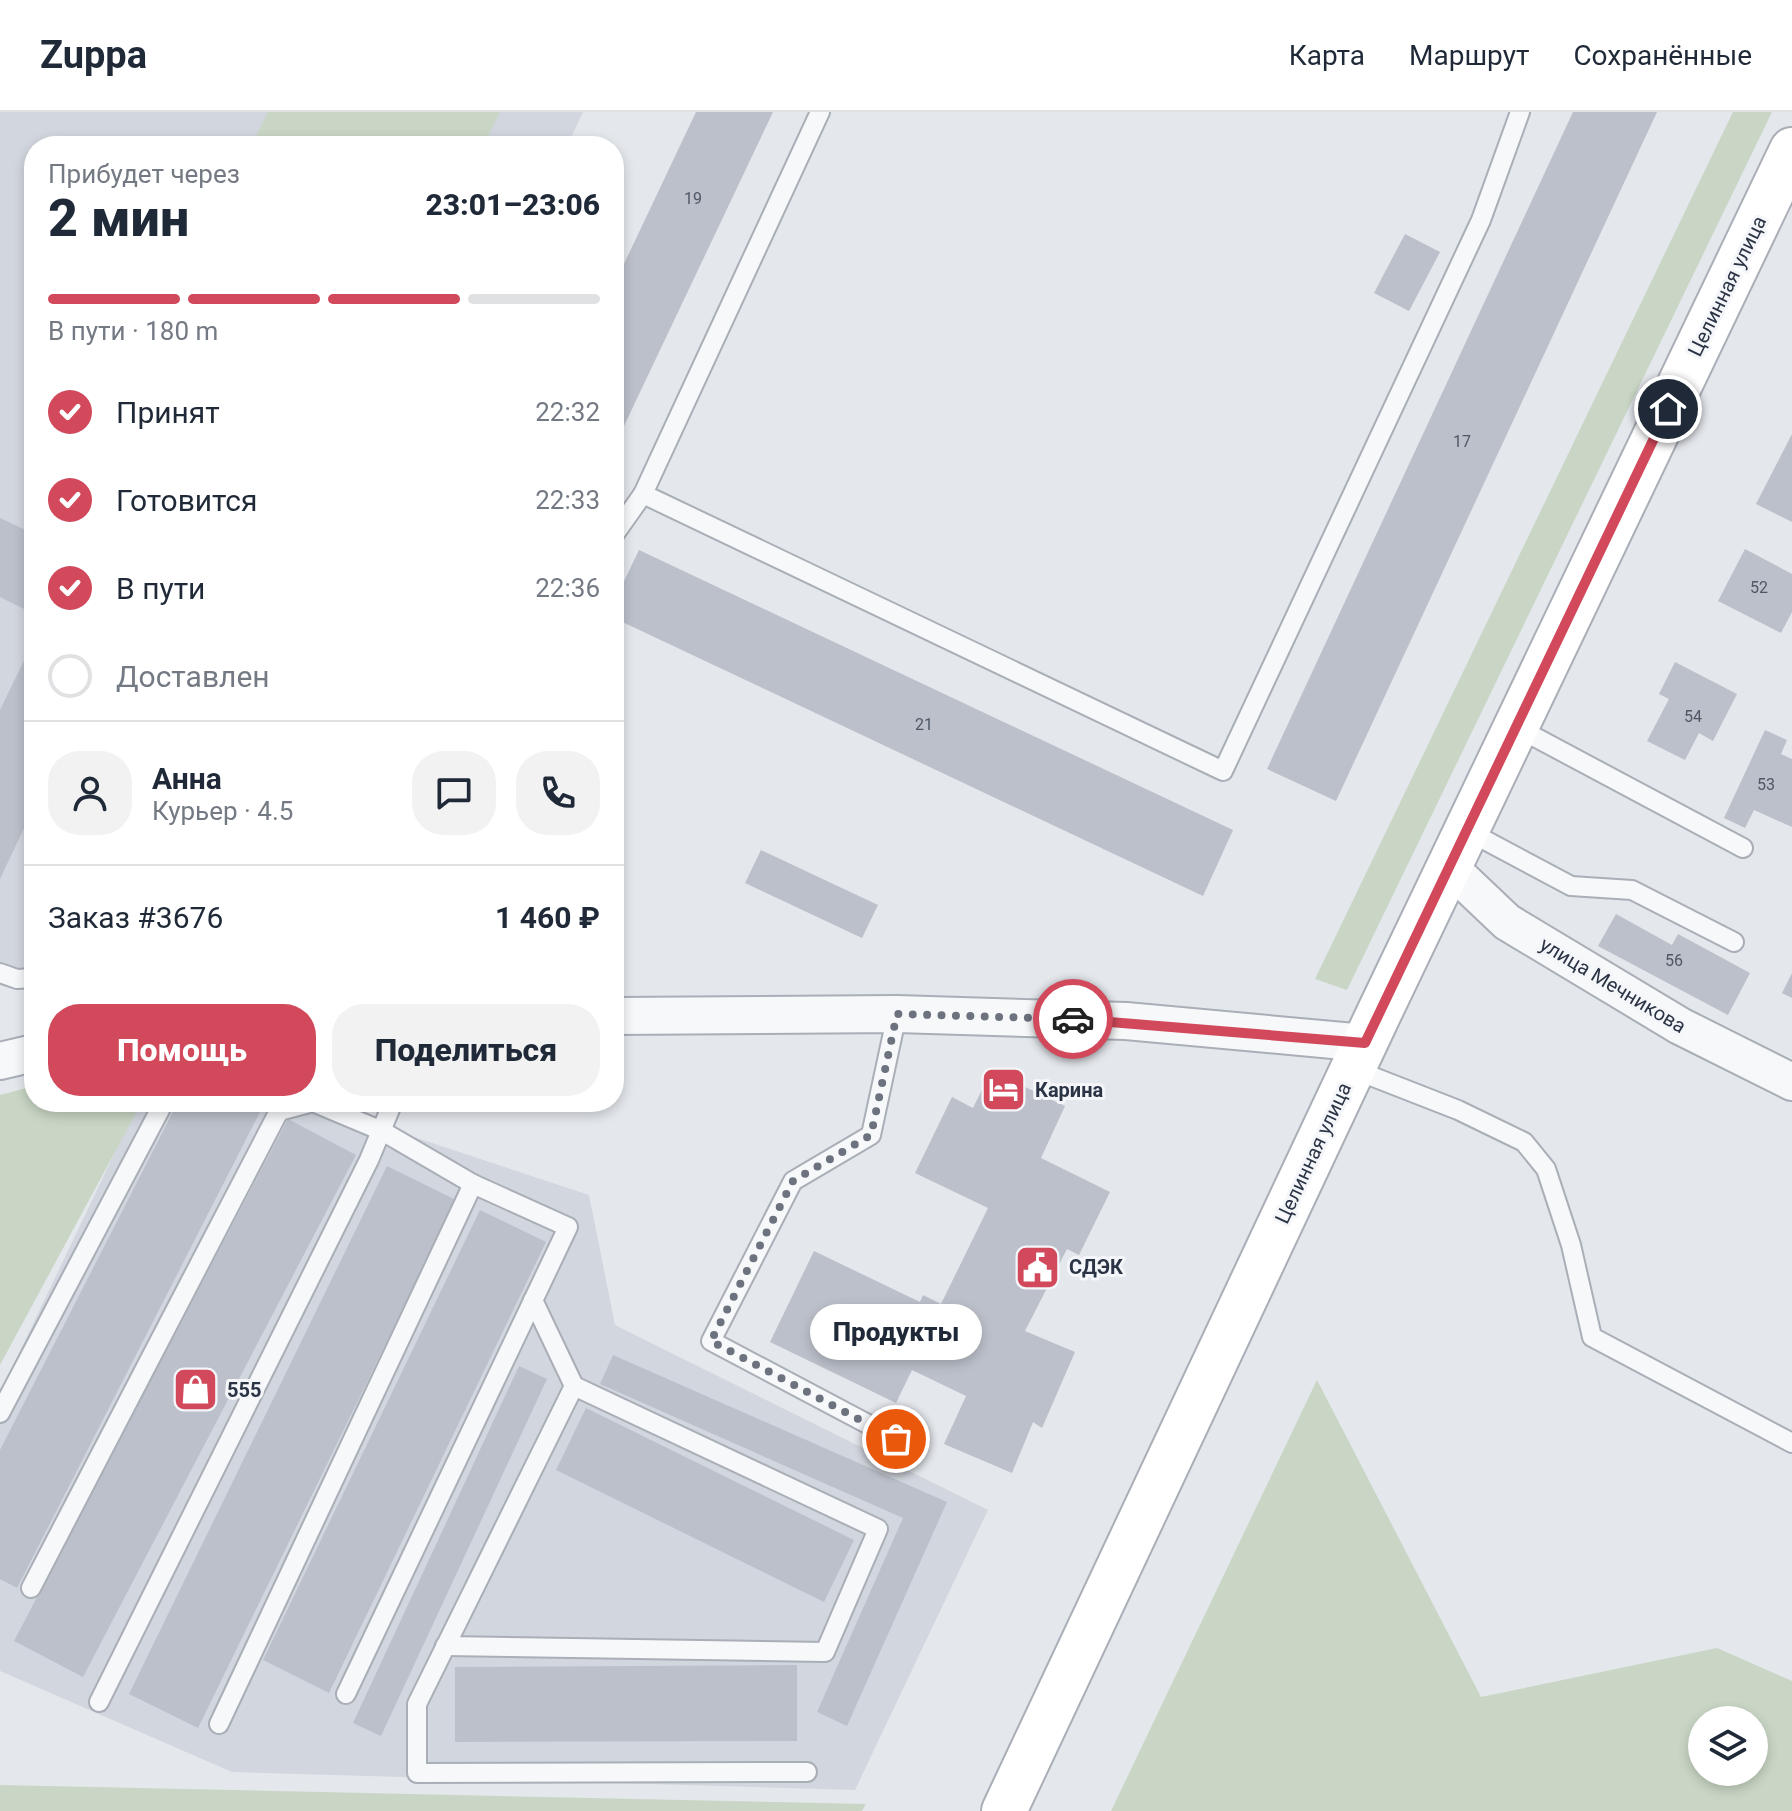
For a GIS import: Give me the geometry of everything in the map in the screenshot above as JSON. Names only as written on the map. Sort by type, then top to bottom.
[{"type":"main road","name":"Целинная улица","points":[[1004,1811],[1457,848],[1792,150]]},
{"type":"street","name":"улица Мечникова","points":[[1457,848],[1507,922],[1680,1026],[1792,1082]]},
{"type":"street","points":[[624,1016],[897,1014],[1126,1021],[1359,1056]]},
{"type":"street","points":[[0,1061],[24,1055]]},
{"type":"lane","points":[[624,521],[643,494],[820,112]]},
{"type":"lane","points":[[643,494],[1223,771],[1481,220],[1520,112]]},
{"type":"lane","points":[[1516,727],[1743,848]]},
{"type":"lane","points":[[1457,848],[1571,886],[1632,890],[1734,942]]},
{"type":"lane","points":[[0,973],[24,979]]},
{"type":"lane","points":[[896,1439],[711,1341],[793,1181],[871,1135],[897,1014]]},
{"type":"lane","points":[[1359,1056],[1524,1142],[1546,1169],[1571,1245],[1592,1337],[1792,1443]]},
{"type":"lane","points":[[0,1413],[159,1112]]},
{"type":"lane","points":[[31,1588],[278,1112]]},
{"type":"lane","points":[[337,1112],[382,1131],[473,1184],[568,1227],[346,1694]]},
{"type":"lane","points":[[99,1702],[389,1112]]},
{"type":"lane","points":[[219,1724],[473,1184]]},
{"type":"lane","points":[[445,1646],[825,1652],[878,1529],[574,1386],[533,1300]]},
{"type":"lane","points":[[574,1386],[417,1704],[417,1773],[807,1772]]},
{"type":"shaded area","points":[[0,112],[583,112],[572,136],[24,136],[24,986],[9,987],[0,983]]},
{"type":"shaded area","points":[[134,1112],[338,1112],[589,1195],[615,1325],[988,1510],[855,1790],[232,1772],[0,1671],[0,1393]]},
{"type":"green space","points":[[268,112],[500,112],[488,136],[256,136]]},
{"type":"green space","points":[[1733,112],[1772,112],[1347,990],[1315,979]]},
{"type":"green space","points":[[24,1089],[24,1112],[137,1112],[0,1365],[0,1095]]},
{"type":"green space","points":[[1317,1380],[1481,1697],[1717,1648],[1792,1681],[1792,1811],[1111,1811]]},
{"type":"green space","points":[[0,1785],[866,1804],[862,1811],[0,1811]]},
{"type":"building","points":[[696,112],[773,112],[624,426],[624,264]]},
{"type":"building","points":[[1573,112],[1657,112],[1336,801],[1267,769]]},
{"type":"building","points":[[1405,234],[1440,252],[1409,311],[1374,293]]},
{"type":"building","points":[[1792,434],[1792,522],[1756,504]]},
{"type":"building","points":[[0,518],[24,529],[24,609],[0,597]]},
{"type":"building","points":[[1745,549],[1792,574],[1792,612],[1781,633],[1718,601]]},
{"type":"building","points":[[639,550],[1233,830],[1203,896],[624,623],[624,581]]},
{"type":"building","points":[[24,661],[24,828],[0,879],[0,710]]},
{"type":"building","points":[[1675,662],[1737,694],[1713,741],[1699,733],[1685,760],[1647,741],[1669,699],[1659,694]]},
{"type":"building","points":[[1765,730],[1787,740],[1781,754],[1792,759],[1792,827],[1754,810],[1745,828],[1724,818]]},
{"type":"building","points":[[761,850],[878,905],[862,938],[745,883]]},
{"type":"building","points":[[1616,914],[1672,945],[1678,934],[1750,973],[1728,1015],[1598,946]]},
{"type":"building","points":[[1792,973],[1792,998],[1782,993]]},
{"type":"building","points":[[991,1071],[1065,1106],[1041,1158],[1110,1192],[1079,1255],[1067,1249],[1025,1331],[1075,1352],[1042,1428],[1033,1422],[1012,1473],[944,1444],[966,1396],[912,1370],[896,1403],[770,1342],[814,1251],[920,1302],[923,1295],[941,1304],[988,1208],[915,1173],[952,1097],[973,1108]]},
{"type":"building","points":[[173,1112],[260,1112],[17,1588],[0,1579],[0,1450]]},
{"type":"building","points":[[288,1119],[356,1155],[83,1677],[14,1641]]},
{"type":"building","points":[[387,1166],[456,1200],[198,1728],[129,1694]]},
{"type":"building","points":[[480,1210],[546,1242],[329,1693],[263,1660]]},
{"type":"building","points":[[613,1355],[947,1502],[847,1726],[817,1712],[903,1518],[600,1384]]},
{"type":"building","points":[[519,1366],[547,1379],[381,1736],[353,1723]]},
{"type":"building","points":[[586,1408],[854,1540],[824,1602],[556,1470]]},
{"type":"building","points":[[797,1665],[797,1741],[455,1742],[455,1667]]},
{"type":"way so far","points":[[896,1439],[711,1341],[793,1181],[871,1135],[897,1014],[1073,1019]]},
{"type":"place","name":"Карина","points":[[1004,1090]]},
{"type":"place","name":"СДЭК","points":[[1038,1267]]},
{"type":"place","name":"555","points":[[196,1390]]},
{"type":"place","name":"Продукты","points":[[896,1439]]},
{"type":"route","points":[[1073,1019],[1365,1043],[1668,409]]}]
